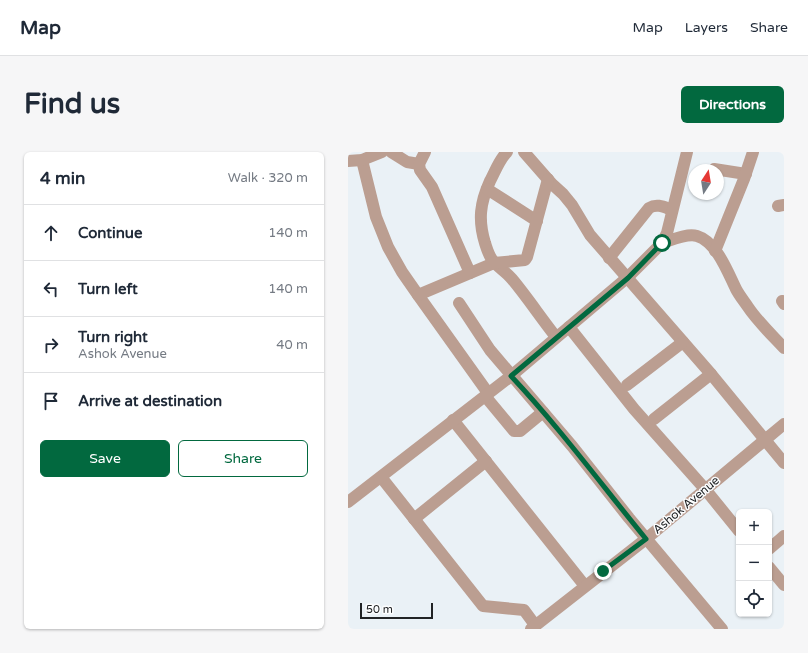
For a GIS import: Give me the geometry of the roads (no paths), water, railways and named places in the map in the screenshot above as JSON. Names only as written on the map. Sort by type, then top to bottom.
[{"type":"street","points":[[382,152],[353,159],[385,241],[402,272],[487,395],[514,431],[520,431],[543,412]]},
{"type":"street","points":[[391,152],[407,162],[419,164]]},
{"type":"street","points":[[425,152],[419,164],[420,170],[432,187],[470,274]]},
{"type":"street","points":[[507,152],[496,169],[487,189],[480,220],[481,229],[494,263],[501,267],[511,278],[556,337]]},
{"type":"street","points":[[524,152],[572,205],[590,235],[711,374],[784,463]]},
{"type":"street","points":[[348,502],[511,376],[568,326],[628,278],[662,243],[667,233],[687,152]]},
{"type":"street","points":[[715,251],[746,174],[753,152]]},
{"type":"street","points":[[724,171],[746,174]]},
{"type":"street","points":[[418,295],[494,263],[525,260],[548,179]]},
{"type":"street","points":[[487,189],[537,221]]},
{"type":"street","points":[[609,258],[649,208],[654,205],[661,205],[672,210]]},
{"type":"street","points":[[662,243],[689,236],[696,236],[705,240],[715,251],[729,273],[736,290],[749,308],[784,348]]},
{"type":"street","points":[[459,303],[490,350],[722,629]]},
{"type":"street","points":[[568,326],[634,409],[705,489],[736,527]]},
{"type":"street","points":[[627,385],[683,342]]},
{"type":"street","points":[[654,420],[711,374]]},
{"type":"street","points":[[454,420],[585,586]]},
{"type":"street","name":"Ashok Avenue","points":[[533,627],[646,539],[784,424]]},
{"type":"street","points":[[414,519],[486,461]]},
{"type":"street","points":[[381,477],[483,606],[524,610],[533,627]]},
{"type":"street","points":[[772,546],[784,536]]},
{"type":"street","points":[[772,571],[784,585]]}]
